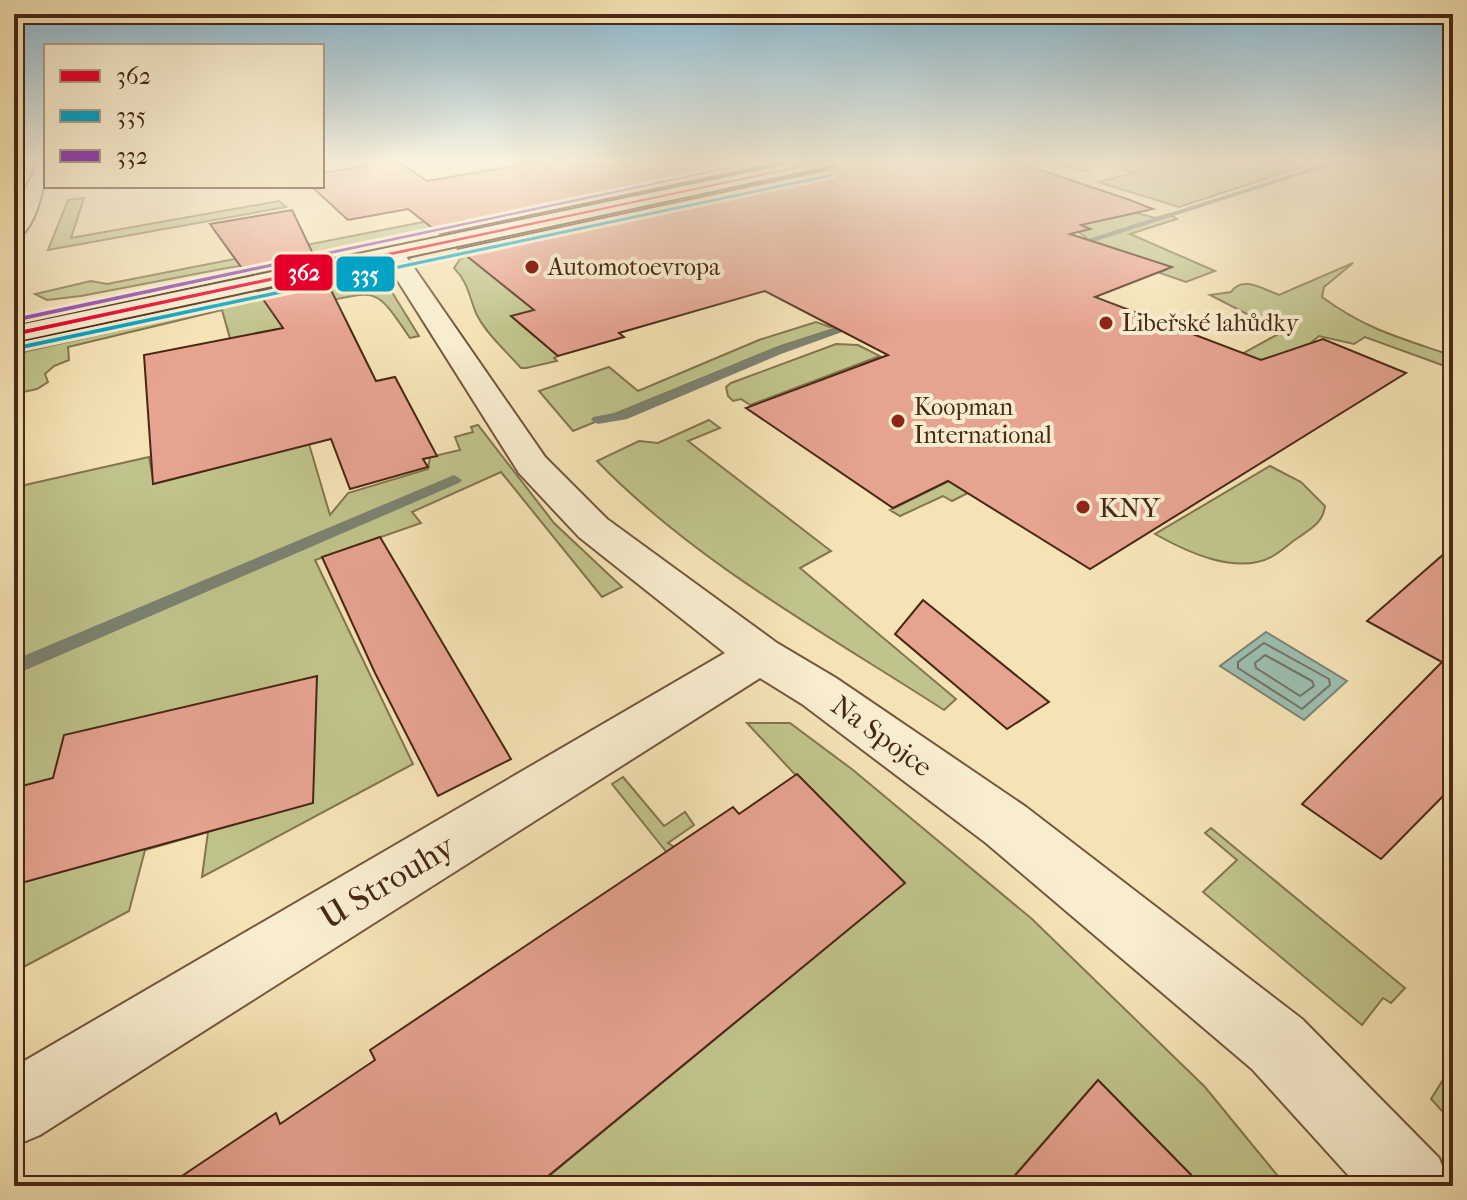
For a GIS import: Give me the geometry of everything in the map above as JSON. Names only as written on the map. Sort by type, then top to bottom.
[{"type":"street","points":[[14,334],[566,217]]},
{"type":"street","name":"Na Spojce","points":[[393,254],[532,465],[593,528],[760,655],[819,691],[1006,825],[1277,1044],[1411,1186]]},
{"type":"street","name":"U Strouhy","points":[[14,1109],[760,655]]},
{"type":"green space","points":[[61,217],[78,217],[71,238],[189,217],[231,217],[48,250]]},
{"type":"green space","points":[[449,217],[498,217],[324,253],[81,296],[47,300],[35,294],[91,281],[107,284]]},
{"type":"green space","points":[[627,217],[945,217],[1029,251],[1086,237],[1078,232],[1090,229],[1060,217],[1103,220],[1174,217],[1177,219],[1130,234],[1215,271],[1186,282],[1160,273],[1170,267],[924,300],[781,346],[573,431],[539,391],[609,367],[638,391],[759,340],[816,322],[830,327],[843,323],[966,271],[534,310],[512,317],[558,356],[554,358],[557,361],[521,368],[480,321],[465,284],[454,268],[460,259],[473,252]]},
{"type":"green space","points":[[1353,263],[1324,287],[1322,297],[1370,325],[1453,356],[1453,369],[1365,337],[1354,344],[1319,336],[1312,342],[1337,351],[1297,378],[1238,356],[1282,332],[1210,295],[1231,292],[1241,284],[1247,284],[1279,295]]},
{"type":"green space","points":[[347,279],[369,279],[387,284],[419,336],[410,338],[389,308],[373,296],[353,296],[317,303],[309,444],[330,515],[348,493],[428,469],[430,457],[460,450],[455,437],[473,432],[471,427],[478,425],[554,523],[622,587],[602,597],[501,472],[412,512],[421,523],[315,560],[413,764],[202,877],[208,832],[145,850],[129,911],[14,972],[14,445],[16,487],[149,457],[154,484],[263,456],[222,310],[68,347],[69,360],[45,374],[48,382],[37,389],[14,394],[14,357],[27,351]]},
{"type":"green space","points":[[836,344],[858,345],[880,356],[750,405],[741,399],[733,401],[728,396],[726,387],[731,383]]},
{"type":"green space","points":[[1122,396],[1156,398],[952,501],[943,496],[900,516],[890,510]]},
{"type":"green space","points":[[709,420],[720,428],[688,441],[831,551],[800,568],[956,699],[944,710],[719,564],[635,498],[597,461],[639,441],[658,443]]},
{"type":"green space","points":[[1270,466],[1301,482],[1325,506],[1316,524],[1273,556],[1259,562],[1228,563],[1197,554],[1155,534]]},
{"type":"green space","points":[[747,723],[790,723],[853,770],[1032,919],[1205,1087],[1286,1186],[1202,1186],[1098,1080],[1005,1186],[537,1186],[900,887]]},
{"type":"green space","points":[[623,777],[664,826],[685,812],[694,825],[668,843],[674,847],[672,859],[612,784]]},
{"type":"green space","points":[[1211,828],[1405,988],[1391,1003],[1383,998],[1362,1025],[1203,892],[1237,860],[1205,833]]},
{"type":"green space","points":[[1453,1064],[1453,1123],[1431,1099]]},
{"type":"water","points":[[1266,632],[1347,681],[1304,720],[1220,666]]},
{"type":"building","points":[[251,217],[295,217],[316,260],[246,274],[210,224]]},
{"type":"building","points":[[418,217],[521,217],[440,234]]},
{"type":"building","points":[[606,217],[1117,217],[1081,225],[1090,229],[1070,234],[1172,267],[1095,297],[1261,360],[1323,339],[1406,373],[1090,569],[948,481],[893,508],[746,408],[888,355],[765,291],[619,333],[624,337],[558,356],[511,316],[534,310],[458,249]]},
{"type":"building","points":[[325,278],[376,381],[395,377],[437,456],[423,459],[428,467],[350,489],[331,439],[153,484],[144,355],[283,328],[258,292]]},
{"type":"building","points":[[380,537],[511,759],[438,796],[375,673],[322,557]]},
{"type":"building","points":[[1453,546],[1453,786],[1381,859],[1302,804],[1442,662],[1367,621]]},
{"type":"building","points":[[923,600],[1049,702],[1007,729],[895,634]]},
{"type":"building","points":[[317,676],[313,803],[14,885],[14,788],[53,778],[64,735]]},
{"type":"building","points":[[797,774],[905,883],[536,1186],[167,1186],[276,1113],[280,1124],[375,1060],[370,1050],[733,807],[739,814]]},
{"type":"building","points":[[1098,1080],[1202,1186],[1006,1186]]},
{"type":"waterway","points":[[1068,247],[1163,217]]},
{"type":"waterway","points":[[598,420],[622,416],[777,351],[861,323]]},
{"type":"waterway","points":[[14,668],[454,480]]},
{"type":"transit line","name":"332","points":[[14,320],[499,217]]},
{"type":"transit line","name":"362","points":[[14,334],[565,217]]},
{"type":"transit line","name":"335","points":[[17,348],[633,217]]},
{"type":"place","name":"Automotoevropa","points":[[532,267]]},
{"type":"place","name":"Libeřské lahůdky","points":[[1106,323]]},
{"type":"place","name":"Koopman International","points":[[898,421]]},
{"type":"place","name":"KNY","points":[[1083,507]]}]
